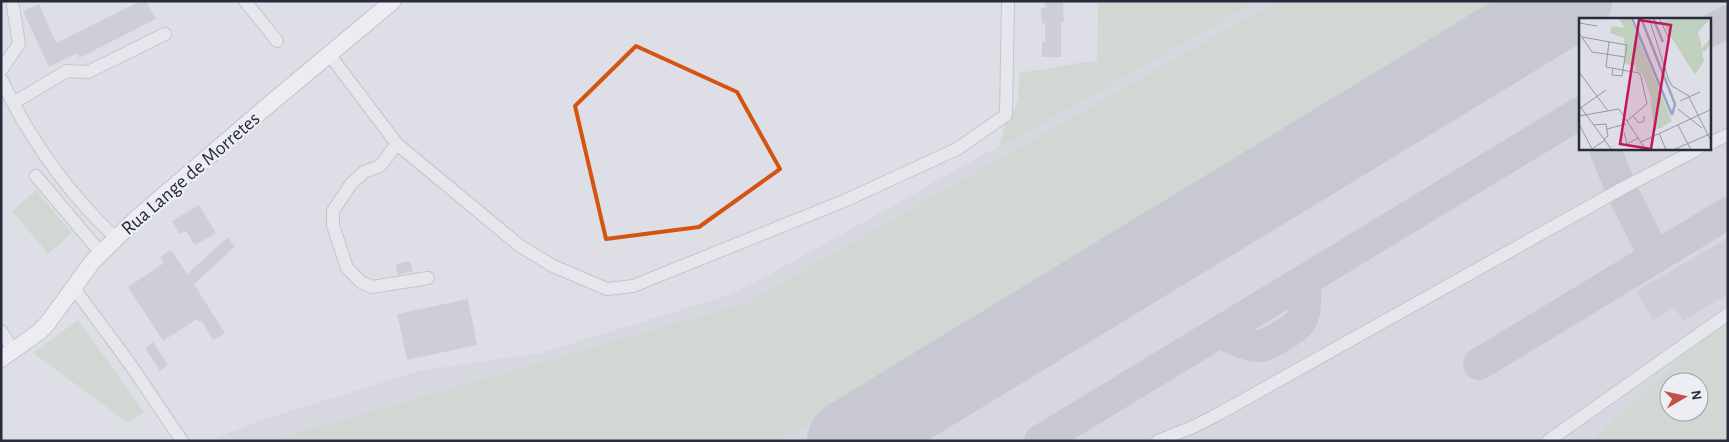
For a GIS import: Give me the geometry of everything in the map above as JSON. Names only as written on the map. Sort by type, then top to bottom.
[{"type":"main road","name":"Rua Lange de Morretes","points":[[8,355],[47,324],[73,287],[116,238],[170,189],[393,1]]},
{"type":"street","points":[[245,1],[278,41]]},
{"type":"street","points":[[330,54],[397,144],[520,246],[553,266],[607,289],[633,286],[844,201],[957,149],[1006,116],[1008,1]]},
{"type":"street","points":[[1,70],[19,44],[13,6]]},
{"type":"street","points":[[13,103],[68,71],[88,72],[165,34]]},
{"type":"street","points":[[1,79],[31,137],[82,204],[116,238]]},
{"type":"street","points":[[1712,142],[1728,135]]},
{"type":"street","points":[[397,144],[380,166],[364,172],[352,184],[333,211],[333,225],[346,268],[361,282],[372,287],[428,278]]},
{"type":"street","points":[[1158,441],[1195,426],[1222,412],[1621,188],[1696,150]]},
{"type":"street","points":[[36,176],[101,253]]},
{"type":"street","points":[[73,287],[130,364],[182,441]]},
{"type":"street","points":[[1548,441],[1728,314]]},
{"type":"street","points":[[1,331],[8,355]]},
{"type":"highlighted area","points":[[636,46],[737,92],[780,169],[699,227],[606,239],[575,106]]},
{"type":"shaded area","points":[[1257,1],[1728,1],[1728,320],[1692,347],[1665,372],[1659,372],[1659,378],[1591,441],[208,441],[262,420],[419,371],[541,353],[729,295],[769,275]]},
{"type":"green space","points":[[1098,1],[1257,1],[999,148],[1005,124],[1013,113],[1018,99],[1019,73],[1097,60]]},
{"type":"green space","points":[[1277,1],[1512,1],[780,441],[270,441],[747,303]]},
{"type":"green space","points":[[36,190],[72,233],[48,254],[12,211]]},
{"type":"green space","points":[[78,320],[144,412],[128,423],[33,353]]},
{"type":"green space","points":[[1728,320],[1728,441],[1591,441],[1659,378],[1659,422],[1709,422],[1709,372],[1665,372],[1692,347]]},
{"type":"building","points":[[141,1],[146,1],[156,19],[79,58],[77,53],[49,67],[23,11],[39,4],[56,43]]},
{"type":"building","points":[[1045,1],[1063,1],[1064,22],[1061,22],[1061,57],[1042,57],[1042,42],[1045,42],[1045,23],[1042,23],[1041,8],[1045,8]]},
{"type":"building","points":[[199,205],[216,233],[195,245],[186,231],[180,234],[172,221]]},
{"type":"building","points":[[228,237],[235,247],[227,252],[194,284],[225,333],[213,340],[201,320],[199,322],[197,319],[163,341],[128,287],[164,263],[160,257],[171,250],[187,274]]},
{"type":"building","points":[[1728,238],[1728,294],[1683,321],[1675,307],[1653,320],[1636,291]]},
{"type":"building","points":[[410,261],[413,271],[398,275],[396,264]]},
{"type":"building","points":[[468,299],[477,345],[407,360],[397,314]]},
{"type":"building","points":[[153,342],[168,365],[160,371],[145,348]]},
{"type":"taxiway","points":[[1712,30],[1728,21]]},
{"type":"taxiway","points":[[1040,441],[1579,114]]},
{"type":"taxiway","points":[[1605,150],[1621,189],[1655,257]]},
{"type":"taxiway","points":[[1479,364],[1728,213]]},
{"type":"taxiway","points":[[1219,333],[1255,346],[1264,345],[1281,337],[1300,322],[1304,311],[1305,291],[1291,289]]},
{"type":"runway","points":[[848,441],[1571,1]]}]
